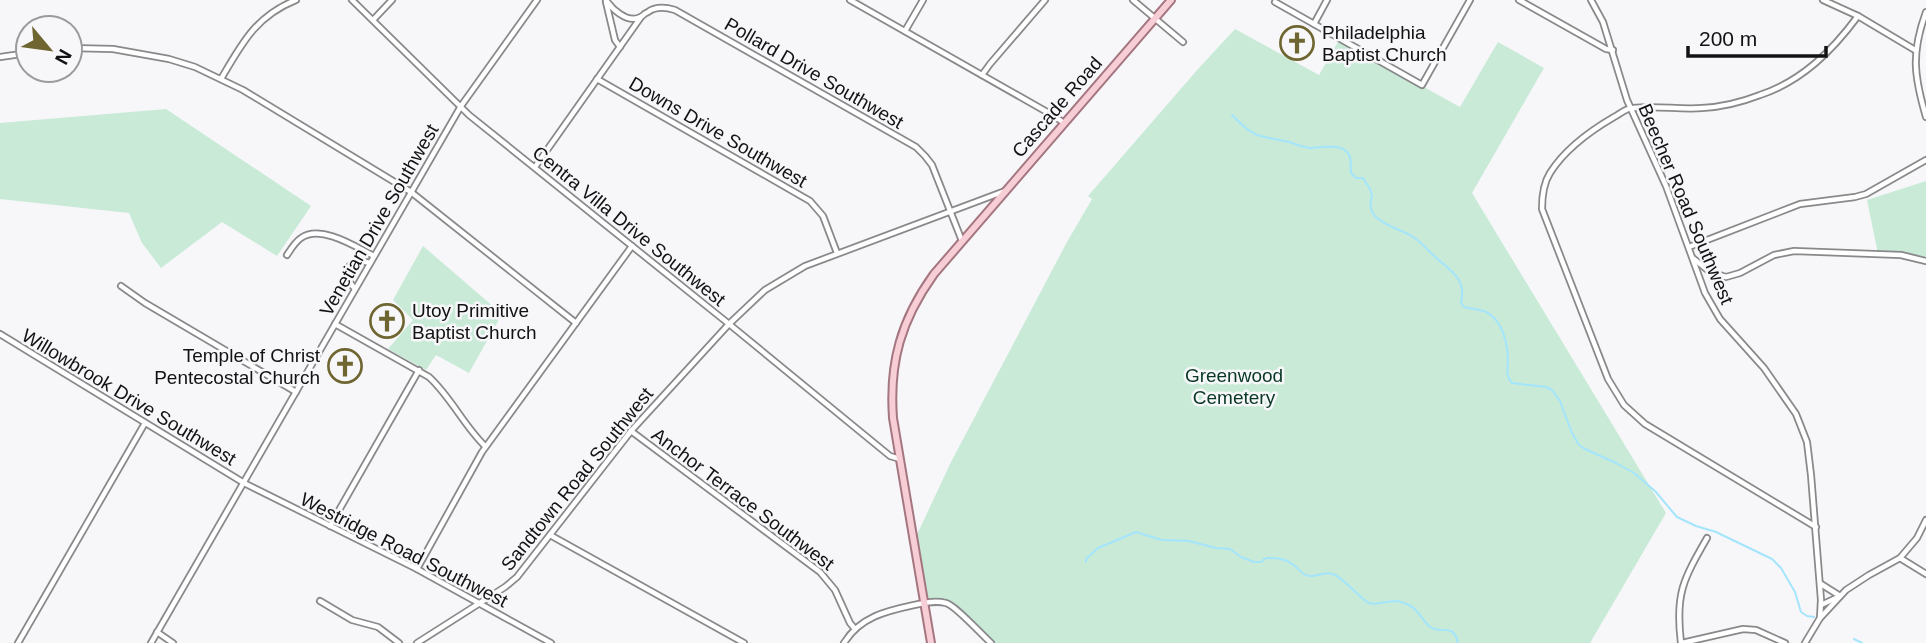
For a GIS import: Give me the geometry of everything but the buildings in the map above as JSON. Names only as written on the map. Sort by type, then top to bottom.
[{"type":"main road","name":"Cascade Road","points":[[931,643],[891,395],[893,368],[908,316],[921,292],[962,241],[1171,0]]},
{"type":"street","points":[[221,79],[252,29],[275,10],[296,0]]},
{"type":"street","name":"Centra Villa Drive Southwest","points":[[352,0],[461,106],[890,456],[900,458]]},
{"type":"street","points":[[373,20],[393,0]]},
{"type":"street","name":"Venetian Drive Southwest","points":[[151,643],[461,106],[537,0]]},
{"type":"street","points":[[850,0],[1064,123]]},
{"type":"street","points":[[905,32],[922,0]]},
{"type":"street","points":[[982,75],[1045,0]]},
{"type":"street","points":[[1133,0],[1183,42]]},
{"type":"street","points":[[1314,24],[1327,0]]},
{"type":"street","points":[[1275,2],[1422,85],[1469,0]]},
{"type":"street","points":[[1519,0],[1606,49],[1613,50]]},
{"type":"street","name":"Beecher Road Southwest","points":[[1591,0],[1603,22],[1630,108],[1666,186],[1705,293],[1720,319],[1764,368],[1796,414],[1807,442],[1821,605],[1820,618],[1805,643]]},
{"type":"street","points":[[1823,0],[1858,16],[1915,50]]},
{"type":"street","points":[[606,1],[623,16],[633,19],[641,17]]},
{"type":"street","points":[[606,1],[615,40],[620,47]]},
{"type":"street","name":"Pollard Drive Southwest","points":[[641,17],[657,8],[675,10],[916,147],[932,165],[962,241]]},
{"type":"street","points":[[1926,12],[1915,50],[1918,88],[1926,117]]},
{"type":"street","points":[[1816,527],[1645,424],[1624,405],[1608,379],[1542,209],[1542,196],[1549,174],[1570,150],[1598,127],[1630,108],[1702,108],[1735,103],[1764,94],[1793,79],[1821,59],[1858,16]]},
{"type":"street","points":[[534,167],[641,17]]},
{"type":"street","points":[[84,48],[113,48],[169,58],[221,79],[411,192],[576,323]]},
{"type":"street","name":"Downs Drive Southwest","points":[[597,79],[810,201],[823,216],[837,253]]},
{"type":"street","points":[[1689,247],[1800,204],[1866,194],[1926,160]]},
{"type":"street","name":"Sandtown Road Southwest","points":[[417,643],[517,577],[631,431],[753,300],[778,281],[805,266],[1006,191]]},
{"type":"street","points":[[288,256],[301,237],[320,233],[374,256]]},
{"type":"street","points":[[418,569],[485,446],[632,246]]},
{"type":"street","points":[[1692,257],[1710,272],[1726,276],[1740,273],[1774,256],[1794,251],[1901,255],[1926,261]]},
{"type":"street","points":[[355,289],[347,278],[350,265],[360,261],[370,264]]},
{"type":"street","points":[[121,286],[296,392]]},
{"type":"street","points":[[335,324],[419,370],[438,385],[476,438],[485,446]]},
{"type":"street","name":"Willowbrook Drive Southwest","points":[[0,334],[244,483]]},
{"type":"street","points":[[330,526],[419,370]]},
{"type":"street","points":[[18,643],[145,423]]},
{"type":"street","name":"Anchor Terrace Southwest","points":[[631,431],[821,572],[835,590],[855,629]]},
{"type":"street","name":"Westridge Road Southwest","points":[[244,483],[418,569],[551,643]]},
{"type":"street","points":[[1820,618],[1840,596],[1909,549],[1926,520]]},
{"type":"street","points":[[550,535],[744,643]]},
{"type":"street","points":[[1707,538],[1683,584],[1679,611],[1681,643],[1743,629],[1756,630],[1785,643]]},
{"type":"street","points":[[1899,558],[1926,574]]},
{"type":"street","points":[[1821,584],[1840,596]]},
{"type":"street","points":[[1821,605],[1840,596]]},
{"type":"street","points":[[320,601],[352,620],[377,627],[399,643]]},
{"type":"street","points":[[844,643],[866,620],[931,601],[950,604],[990,643]]},
{"type":"street","points":[[157,632],[173,643]]},
{"type":"green space","name":"Greenwood Cemetery","points":[[1235,29],[1319,75],[1339,40],[1460,107],[1498,42],[1544,68],[1472,193],[1666,513],[1590,643],[991,643],[950,604],[924,603],[914,541],[951,462],[1092,199],[1088,196]]},
{"type":"green space","points":[[166,109],[311,206],[277,256],[222,222],[161,268],[142,243],[129,213],[0,199],[0,123]]},
{"type":"green space","points":[[1926,181],[1926,262],[1878,254],[1867,200]]},
{"type":"green space","points":[[423,246],[502,314],[469,373],[436,355],[426,370],[388,349],[413,320],[393,300]]},
{"type":"waterway","points":[[1232,115],[1258,135],[1307,148],[1335,147],[1346,151],[1351,173],[1356,178],[1363,178],[1370,189],[1372,212],[1377,218],[1416,239],[1455,275],[1461,287],[1461,303],[1464,307],[1486,312],[1497,321],[1506,341],[1507,373],[1512,383],[1552,390],[1560,401],[1579,445],[1634,473],[1655,491],[1677,517],[1772,559],[1781,568],[1795,592],[1801,612],[1814,617]]},
{"type":"waterway","points":[[1086,562],[1098,548],[1136,532],[1162,540],[1189,541],[1230,549],[1254,562],[1261,562],[1266,558],[1279,559],[1289,562],[1306,575],[1335,575],[1369,603],[1397,601],[1406,604],[1433,629],[1453,632],[1458,643]]},
{"type":"waterway","points":[[1854,639],[1862,643]]},
{"type":"place","name":"Philadelphia Baptist Church","points":[[1297,43]]},
{"type":"place","name":"Utoy Primitive Baptist Church","points":[[387,321]]},
{"type":"place","name":"Temple of Christ Pentecostal Church","points":[[345,366]]}]
